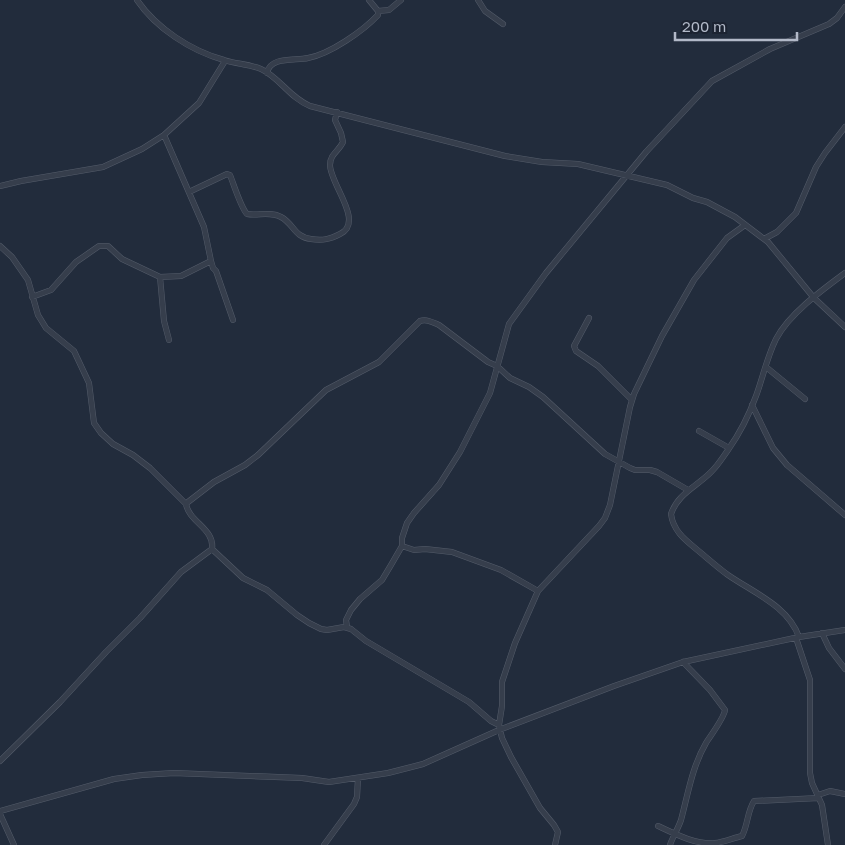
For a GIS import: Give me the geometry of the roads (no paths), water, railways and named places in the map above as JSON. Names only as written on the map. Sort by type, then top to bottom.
[{"type":"street","points":[[137,0],[158,24],[195,48],[225,61],[246,65],[267,73],[302,103],[505,156],[542,162],[578,164],[667,185],[693,198],[708,202],[735,218],[764,239],[814,298],[845,327]]},
{"type":"street","points":[[369,0],[378,11]]},
{"type":"street","points":[[378,11],[389,10],[402,0]]},
{"type":"street","points":[[478,0],[485,10],[503,24]]},
{"type":"street","points":[[347,627],[346,620],[351,610],[382,580],[402,546],[402,538],[407,523],[414,512],[439,484],[460,452],[490,393],[509,324],[546,273],[589,220],[612,196],[626,176],[716,78],[770,49],[829,24],[837,18],[845,7]]},
{"type":"street","points":[[267,73],[268,68],[279,61],[318,56],[334,48],[376,18],[378,11]]},
{"type":"street","points":[[0,186],[102,167],[142,149],[164,135],[199,103],[225,61]]},
{"type":"street","points":[[189,192],[228,174],[242,207],[247,214],[267,214],[282,217],[300,236],[309,239],[324,241],[344,232],[349,224],[350,215],[334,183],[330,164],[334,152],[344,142],[335,120],[337,112]]},
{"type":"street","points":[[764,239],[777,232],[796,213],[816,167],[845,127]]},
{"type":"street","points":[[164,135],[206,232],[211,262],[233,320]]},
{"type":"street","points":[[556,845],[558,832],[540,808],[511,757],[499,727],[502,706],[502,682],[515,643],[538,591],[581,547],[605,518],[620,463],[632,400],[662,336],[694,280],[727,238],[745,225]]},
{"type":"street","points":[[0,246],[12,257],[28,280],[38,315],[46,328],[74,351],[89,383],[94,422],[101,433],[113,444],[133,455],[150,468],[186,504],[188,511],[212,539],[210,550],[181,572],[60,702],[0,760]]},
{"type":"street","points":[[32,297],[51,290],[76,262],[99,246],[108,246],[122,259],[160,277],[181,276],[211,262]]},
{"type":"street","points":[[828,845],[825,820],[810,773],[810,680],[794,625],[783,612],[710,561],[678,533],[671,519],[671,514],[676,504],[688,490],[713,470],[729,448],[748,415],[770,353],[781,332],[796,314],[845,273]]},
{"type":"street","points":[[160,277],[164,321],[169,340]]},
{"type":"street","points":[[589,318],[574,346],[576,351],[598,366],[632,400]]},
{"type":"street","points":[[186,504],[205,488],[258,456],[326,390],[379,362],[420,321],[424,320],[431,321],[439,326],[488,362],[497,366],[510,378],[543,397],[566,416],[591,442],[620,463],[635,470],[657,472],[688,490]]},
{"type":"street","points":[[766,367],[805,399]]},
{"type":"street","points":[[752,405],[770,445],[787,464],[845,516]]},
{"type":"street","points":[[748,415],[756,414]]},
{"type":"street","points":[[699,431],[729,448]]},
{"type":"street","points":[[402,546],[414,550],[425,549],[452,552],[500,570],[538,591]]},
{"type":"street","points":[[210,550],[243,578],[267,590],[296,615],[309,623],[327,630],[347,627],[366,641],[468,702],[499,727]]},
{"type":"street","points":[[14,845],[0,813],[114,779],[174,773],[302,778],[329,782],[358,778],[423,764],[499,727],[683,662],[822,633],[845,630]]},
{"type":"street","points":[[822,633],[845,669]]},
{"type":"street","points":[[670,845],[679,825],[698,757],[725,714],[725,710],[710,690],[683,662]]},
{"type":"street","points":[[324,845],[354,804],[358,778]]},
{"type":"street","points":[[658,826],[698,842],[714,843],[742,836],[750,807],[754,801],[818,797],[830,791],[845,794]]}]
